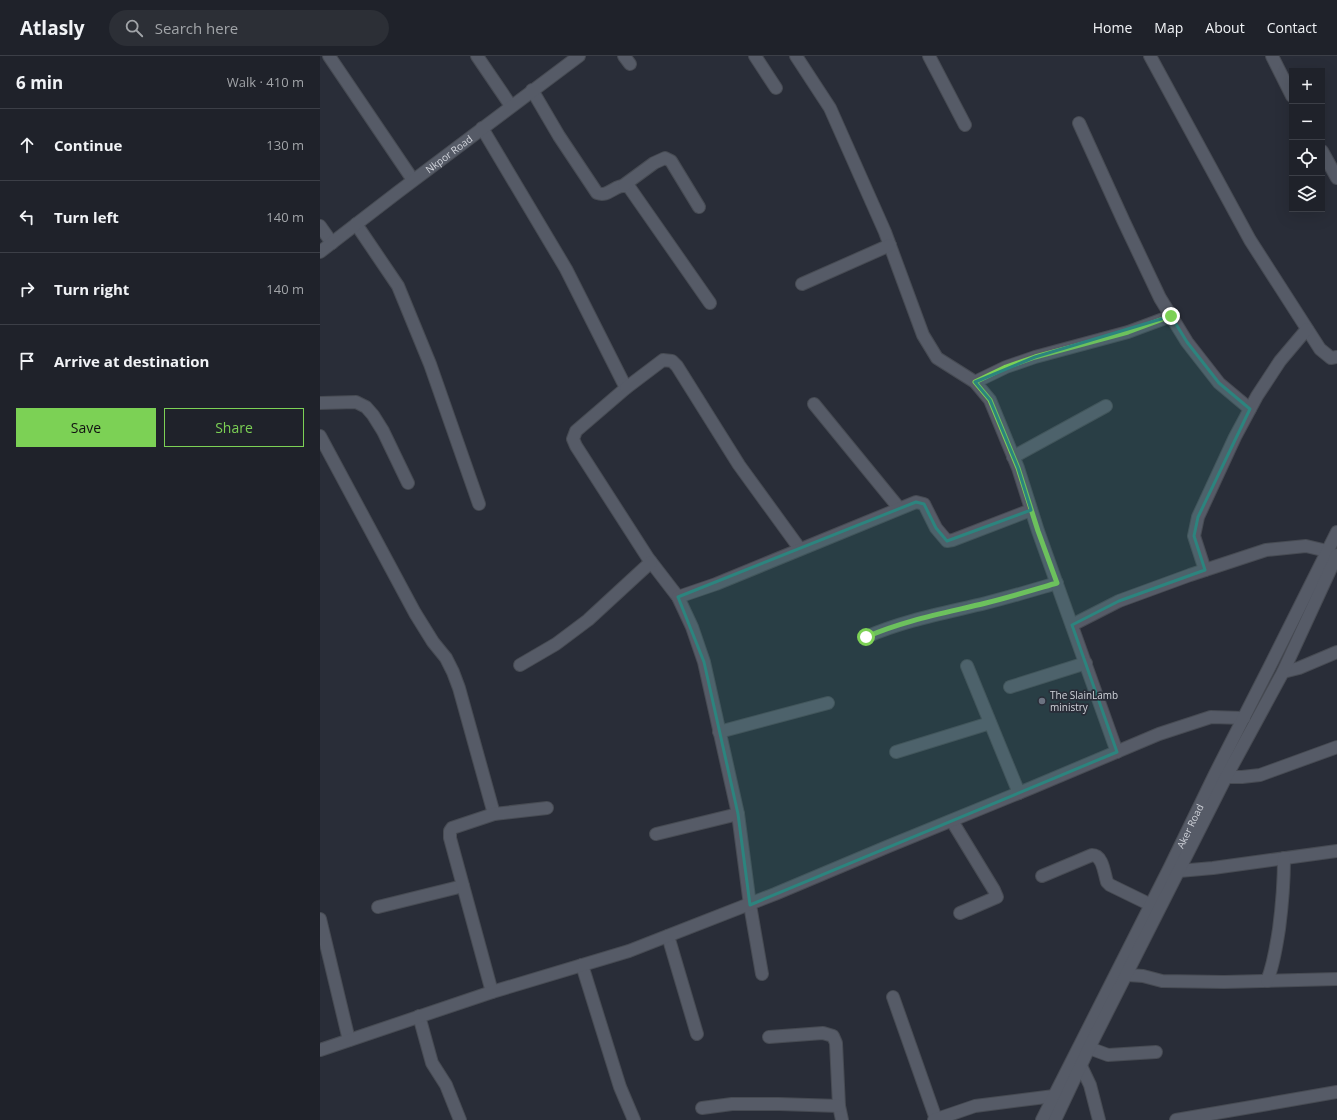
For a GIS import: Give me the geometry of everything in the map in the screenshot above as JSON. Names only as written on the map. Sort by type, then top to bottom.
[{"type":"street","points":[[328,56],[413,180]]},
{"type":"street","points":[[478,56],[511,106]]},
{"type":"street","name":"Nkpor Road","points":[[320,252],[413,180],[579,56]]},
{"type":"street","points":[[755,56],[776,88]]},
{"type":"street","points":[[796,56],[830,108],[890,245],[923,335],[937,358],[975,382],[990,400],[1018,468],[1031,510],[1117,752]]},
{"type":"street","points":[[929,56],[965,125]]},
{"type":"street","points":[[1150,56],[1250,240],[1320,349],[1331,358],[1337,357]]},
{"type":"street","points":[[1272,56],[1289,90]]},
{"type":"street","points":[[532,90],[597,193],[602,195],[606,194],[616,187],[624,185],[654,163],[665,158],[671,161],[699,206]]},
{"type":"street","points":[[1079,123],[1160,298],[1187,342],[1219,383],[1250,409]]},
{"type":"street","points":[[482,128],[566,269],[626,388]]},
{"type":"street","points":[[1325,156],[1337,178]]},
{"type":"street","points":[[624,185],[629,187],[710,303]]},
{"type":"street","points":[[356,224],[398,286],[430,364],[479,504]]},
{"type":"street","points":[[320,226],[332,243]]},
{"type":"street","points":[[802,284],[890,245]]},
{"type":"street","points":[[975,382],[1006,367],[1035,357],[1128,332],[1171,316]]},
{"type":"street","points":[[1205,570],[1194,536],[1198,517],[1235,437],[1250,409],[1280,361],[1307,329]]},
{"type":"street","points":[[762,974],[750,905],[738,814],[718,732],[704,662],[692,628],[678,597],[651,562],[576,446],[573,439],[576,431],[626,388],[663,360],[672,361],[677,366],[743,471],[800,549]]},
{"type":"street","points":[[320,403],[356,402],[366,407],[383,431],[408,483]]},
{"type":"street","points":[[814,404],[899,508]]},
{"type":"street","points":[[1013,457],[1106,406]]},
{"type":"street","points":[[320,436],[415,613],[433,642],[446,658],[453,672],[459,688],[494,814]]},
{"type":"street","points":[[678,597],[716,584],[916,502],[924,504],[936,528],[947,541],[1031,510]]},
{"type":"street","name":"Aker Road","points":[[1042,1120],[1148,922],[1179,871],[1226,777],[1283,672],[1332,553],[1337,532]]},
{"type":"street","points":[[1072,625],[1120,601],[1205,570],[1266,550],[1306,546],[1332,553]]},
{"type":"street","name":"Aker Road","points":[[1055,1120],[1128,975],[1148,922],[1151,905],[1244,718],[1332,553]]},
{"type":"street","points":[[520,665],[556,644],[588,620],[651,562]]},
{"type":"street","points":[[866,637],[888,627],[1057,583]]},
{"type":"street","points":[[1283,672],[1299,668],[1337,652]]},
{"type":"street","points":[[1010,687],[1086,663]]},
{"type":"street","points":[[967,666],[1019,793]]},
{"type":"street","points":[[718,732],[828,703]]},
{"type":"street","points":[[320,1050],[492,992],[629,951],[750,905],[1159,734],[1211,717],[1244,718]]},
{"type":"street","points":[[896,752],[990,723]]},
{"type":"street","points":[[1226,777],[1242,778],[1260,775],[1337,747]]},
{"type":"street","points":[[492,992],[450,838],[451,829],[494,814],[547,808]]},
{"type":"street","points":[[656,834],[738,814]]},
{"type":"street","points":[[952,821],[997,897],[960,913]]},
{"type":"street","points":[[1179,871],[1214,868],[1337,851]]},
{"type":"street","points":[[1042,876],[1092,855],[1096,855],[1100,858],[1107,882],[1151,905]]},
{"type":"street","points":[[1267,981],[1273,967],[1278,936],[1284,889],[1284,858]]},
{"type":"street","points":[[378,907],[463,886]]},
{"type":"street","points":[[320,919],[349,1040]]},
{"type":"street","points":[[668,936],[697,1034]]},
{"type":"street","points":[[582,965],[620,1087],[634,1120]]},
{"type":"street","points":[[1128,975],[1143,976],[1162,981],[1224,982],[1337,979]]},
{"type":"street","points":[[893,997],[935,1120],[975,1106],[1054,1096]]},
{"type":"street","points":[[419,1016],[432,1063],[446,1085],[460,1120]]},
{"type":"street","points":[[769,1037],[823,1033],[833,1036],[836,1043],[839,1106],[842,1120]]},
{"type":"street","points":[[1090,1048],[1108,1055],[1156,1052]]},
{"type":"street","points":[[1081,1066],[1090,1085],[1099,1120]]},
{"type":"street","points":[[1176,1120],[1337,1092]]},
{"type":"street","points":[[702,1108],[732,1104],[839,1106]]},
{"type":"highlighted area","points":[[1171,316],[1187,342],[1219,383],[1250,409],[1198,517],[1194,536],[1205,570],[1119,601],[1072,625],[1117,752],[750,905],[738,814],[704,662],[678,597],[916,502],[924,504],[936,528],[947,541],[1031,510],[1018,468],[990,400],[975,382],[1035,357]]},
{"type":"place","name":"The SlainLamb ministry","points":[[1042,701]]},
{"type":"route","points":[[866,637],[888,627],[1057,583],[1038,531],[1018,468],[990,400],[975,382],[1006,367],[1035,357],[1128,332],[1171,316]]}]
